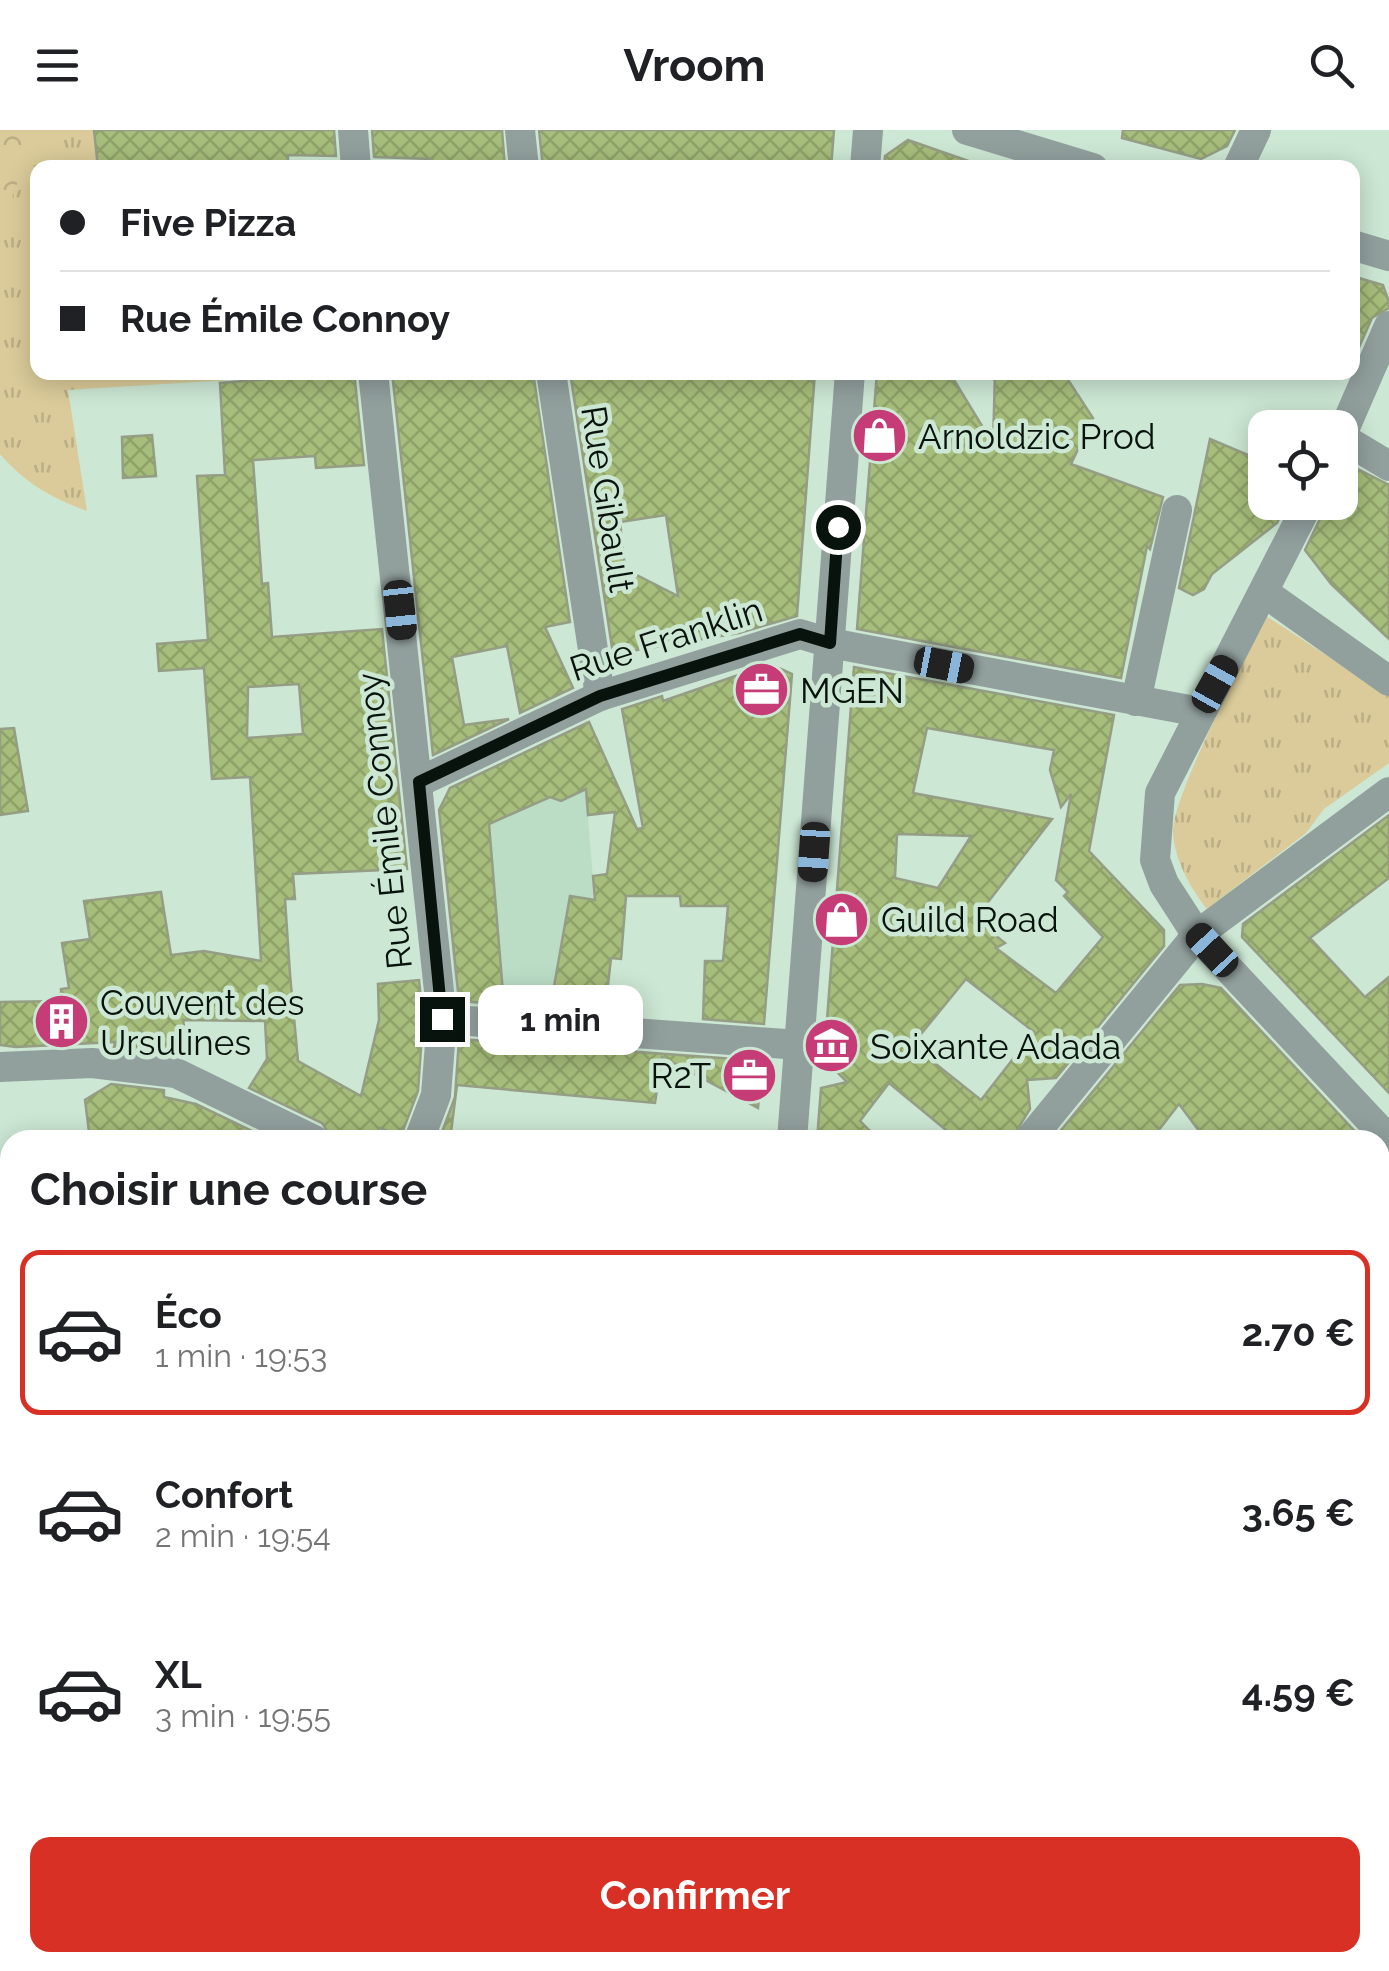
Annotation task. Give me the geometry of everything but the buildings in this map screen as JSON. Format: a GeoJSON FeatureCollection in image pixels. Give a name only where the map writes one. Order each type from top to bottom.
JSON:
{"type":"FeatureCollection","features":[{"type":"Feature","properties":{"kind":"street"},"geometry":{"type":"LineString","coordinates":[[353,130],[355,160]]}},
{"type":"Feature","properties":{"kind":"street"},"geometry":{"type":"LineString","coordinates":[[520,130],[523,160]]}},
{"type":"Feature","properties":{"kind":"street"},"geometry":{"type":"LineString","coordinates":[[866,160],[868,130]]}},
{"type":"Feature","properties":{"kind":"street"},"geometry":{"type":"LineString","coordinates":[[967,130],[1067,160]]}},
{"type":"Feature","properties":{"kind":"street"},"geometry":{"type":"LineString","coordinates":[[1242,160],[1256,130]]}},
{"type":"Feature","properties":{"kind":"street"},"geometry":{"type":"LineString","coordinates":[[1360,247],[1389,256]]}},
{"type":"Feature","properties":{"kind":"street"},"geometry":{"type":"LineString","coordinates":[[1352,410],[1389,326]]}},
{"type":"Feature","properties":{"kind":"street","name":"Rue Émile Connoy"},"geometry":{"type":"LineString","coordinates":[[375,380],[442,1019],[436,1095],[423,1130]]}},
{"type":"Feature","properties":{"kind":"street","name":"Rue Gibault"},"geometry":{"type":"LineString","coordinates":[[552,380],[600,696]]}},
{"type":"Feature","properties":{"kind":"street"},"geometry":{"type":"LineString","coordinates":[[793,1130],[849,380]]}},
{"type":"Feature","properties":{"kind":"street"},"geometry":{"type":"LineString","coordinates":[[1358,448],[1389,466]]}},
{"type":"Feature","properties":{"kind":"street"},"geometry":{"type":"LineString","coordinates":[[1136,701],[1177,510]]}},
{"type":"Feature","properties":{"kind":"street"},"geometry":{"type":"LineString","coordinates":[[1300,520],[1160,793],[1155,860],[1164,884],[1197,935],[1380,1130]]}},
{"type":"Feature","properties":{"kind":"street"},"geometry":{"type":"LineString","coordinates":[[1265,592],[1389,682]]}},
{"type":"Feature","properties":{"kind":"street","name":"Rue Franklin"},"geometry":{"type":"LineString","coordinates":[[419,782],[600,696],[800,634],[830,643],[1200,712]]}},
{"type":"Feature","properties":{"kind":"street"},"geometry":{"type":"LineString","coordinates":[[1037,1130],[1197,935],[1389,792]]}},
{"type":"Feature","properties":{"kind":"street"},"geometry":{"type":"LineString","coordinates":[[442,1019],[799,1044]]}},
{"type":"Feature","properties":{"kind":"street"},"geometry":{"type":"LineString","coordinates":[[0,1067],[92,1062],[176,1073],[293,1130]]}},
{"type":"Feature","properties":{"kind":"shaded area"},"geometry":{"type":"Polygon","coordinates":[[[585,780],[594,892],[600,892],[584,1012],[456,1004],[440,807],[447,794],[585,780]]]}},
{"type":"Feature","properties":{"kind":"green space"},"geometry":{"type":"Polygon","coordinates":[[[0,130],[197,130],[200,160],[30,160],[30,380],[228,380],[68,390],[87,511],[50,495],[0,454],[0,130]]]}},
{"type":"Feature","properties":{"kind":"green space"},"geometry":{"type":"Polygon","coordinates":[[[0,130],[36,130],[0,232],[0,130]]]}},
{"type":"Feature","properties":{"kind":"green space"},"geometry":{"type":"Polygon","coordinates":[[[1266,616],[1389,696],[1389,763],[1324,809],[1306,833],[1207,909],[1189,883],[1176,853],[1176,813],[1197,758],[1266,616]]]}},
{"type":"Feature","properties":{"kind":"place","name":"Arnoldzic Prod"},"geometry":{"type":"Point","coordinates":[879,436]}},
{"type":"Feature","properties":{"kind":"place","name":"MGEN"},"geometry":{"type":"Point","coordinates":[761,690]}},
{"type":"Feature","properties":{"kind":"place","name":"Guild Road"},"geometry":{"type":"Point","coordinates":[842,919]}},
{"type":"Feature","properties":{"kind":"place","name":"Couvent des Ursulines"},"geometry":{"type":"Point","coordinates":[61,1022]}},
{"type":"Feature","properties":{"kind":"place","name":"Soixante Adada"},"geometry":{"type":"Point","coordinates":[831,1046]}},
{"type":"Feature","properties":{"kind":"place","name":"R2T"},"geometry":{"type":"Point","coordinates":[750,1075]}},
{"type":"Feature","properties":{"kind":"route"},"geometry":{"type":"LineString","coordinates":[[442,1019],[419,782],[600,696],[800,634],[830,643],[838,527]]}}]}
